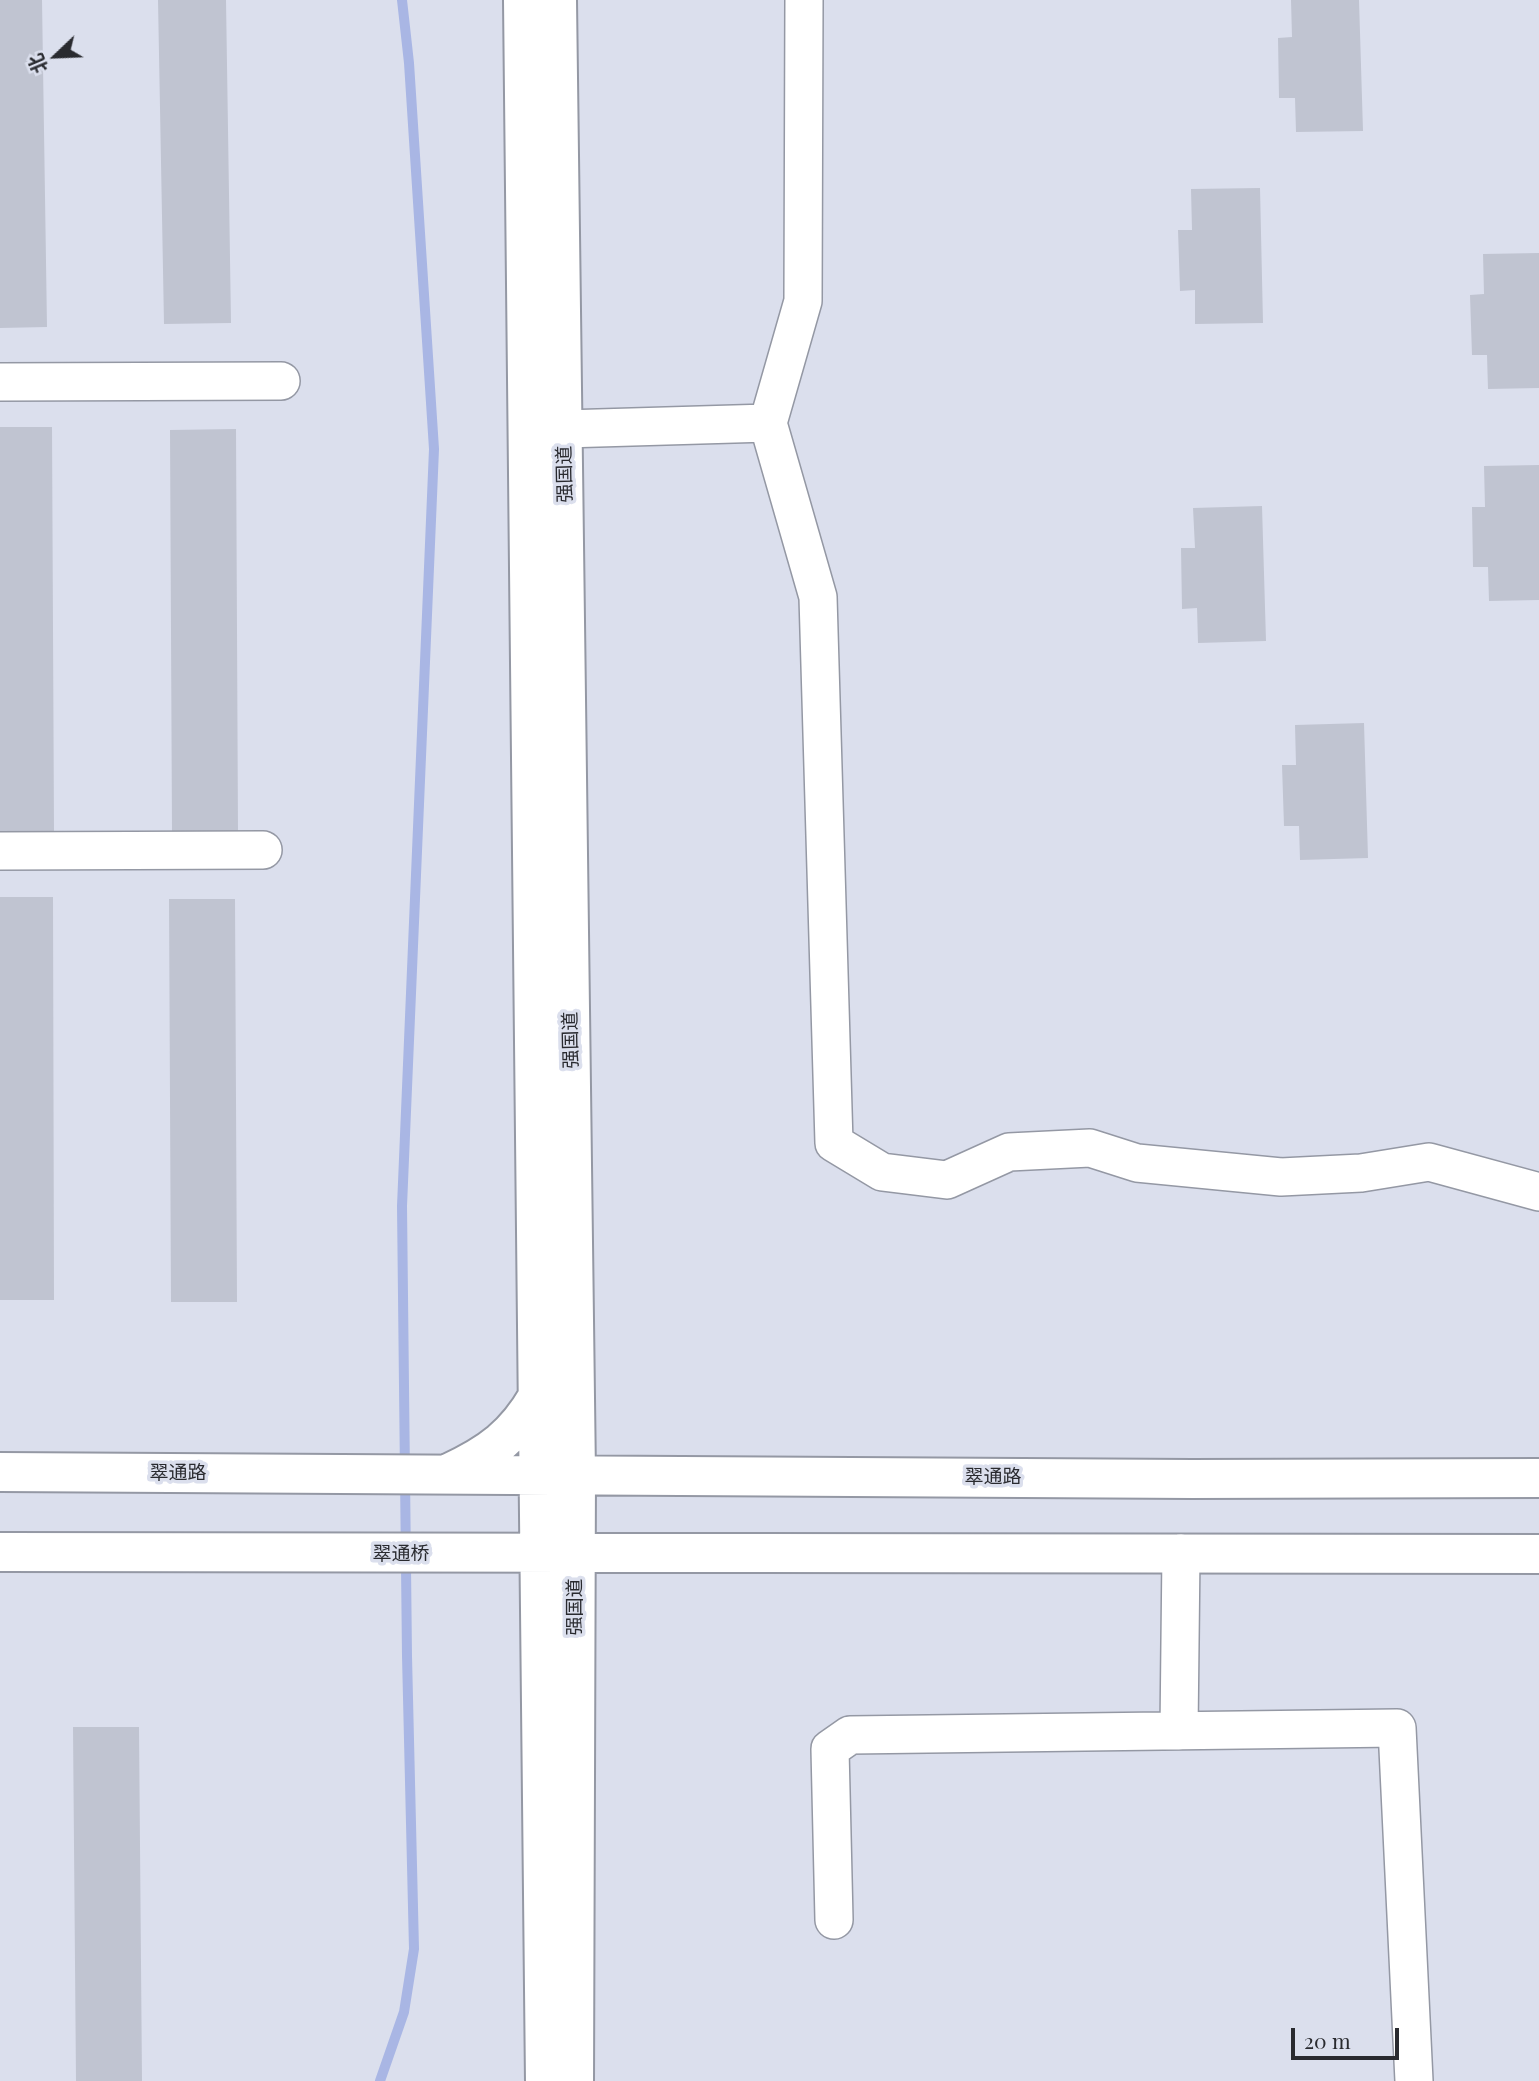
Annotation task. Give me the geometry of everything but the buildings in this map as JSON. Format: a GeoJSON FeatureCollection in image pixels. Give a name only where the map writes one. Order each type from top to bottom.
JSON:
{"type":"FeatureCollection","features":[{"type":"Feature","properties":{"kind":"main road","name":"强国道"},"geometry":{"type":"LineString","coordinates":[[523,0],[537,1396],[553,1482],[557,1554],[574,2081]]}},
{"type":"Feature","properties":{"kind":"main road","name":"强国道"},"geometry":{"type":"LineString","coordinates":[[553,1482],[564,1460],[575,1395],[557,0]]}},
{"type":"Feature","properties":{"kind":"main road"},"geometry":{"type":"LineString","coordinates":[[447,1474],[484,1455],[512,1433],[527,1415],[537,1396]]}},
{"type":"Feature","properties":{"kind":"main road","name":"翠通路"},"geometry":{"type":"LineString","coordinates":[[0,1472],[447,1474],[553,1482],[1539,1478]]}},
{"type":"Feature","properties":{"kind":"main road"},"geometry":{"type":"LineString","coordinates":[[448,1554],[482,1544],[512,1526],[553,1482]]}},
{"type":"Feature","properties":{"kind":"main road","name":"翠通桥"},"geometry":{"type":"LineString","coordinates":[[0,1552],[448,1554]]}},
{"type":"Feature","properties":{"kind":"main road"},"geometry":{"type":"LineString","coordinates":[[448,1554],[1539,1554]]}},
{"type":"Feature","properties":{"kind":"main road","name":"强国道"},"geometry":{"type":"LineString","coordinates":[[545,2081],[557,1554]]}},
{"type":"Feature","properties":{"kind":"street"},"geometry":{"type":"LineString","coordinates":[[804,0],[803,301],[768,423],[818,597],[834,1143],[882,1172],[947,1180],[1009,1152],[1090,1148],[1137,1163],[1281,1177],[1361,1173],[1429,1162],[1539,1192]]}},
{"type":"Feature","properties":{"kind":"street"},"geometry":{"type":"LineString","coordinates":[[0,382],[281,382]]}},
{"type":"Feature","properties":{"kind":"street"},"geometry":{"type":"LineString","coordinates":[[564,429],[768,423]]}},
{"type":"Feature","properties":{"kind":"street"},"geometry":{"type":"LineString","coordinates":[[0,851],[263,850]]}},
{"type":"Feature","properties":{"kind":"street"},"geometry":{"type":"LineString","coordinates":[[1179,1731],[1181,1553]]}},
{"type":"Feature","properties":{"kind":"street"},"geometry":{"type":"LineString","coordinates":[[834,1920],[830,1749],[850,1735],[1397,1728],[1414,2081]]}},
{"type":"Feature","properties":{"kind":"waterway"},"geometry":{"type":"LineString","coordinates":[[380,2081],[404,2012],[414,1949],[407,1656],[402,1206],[434,449],[409,63],[402,0]]}}]}
